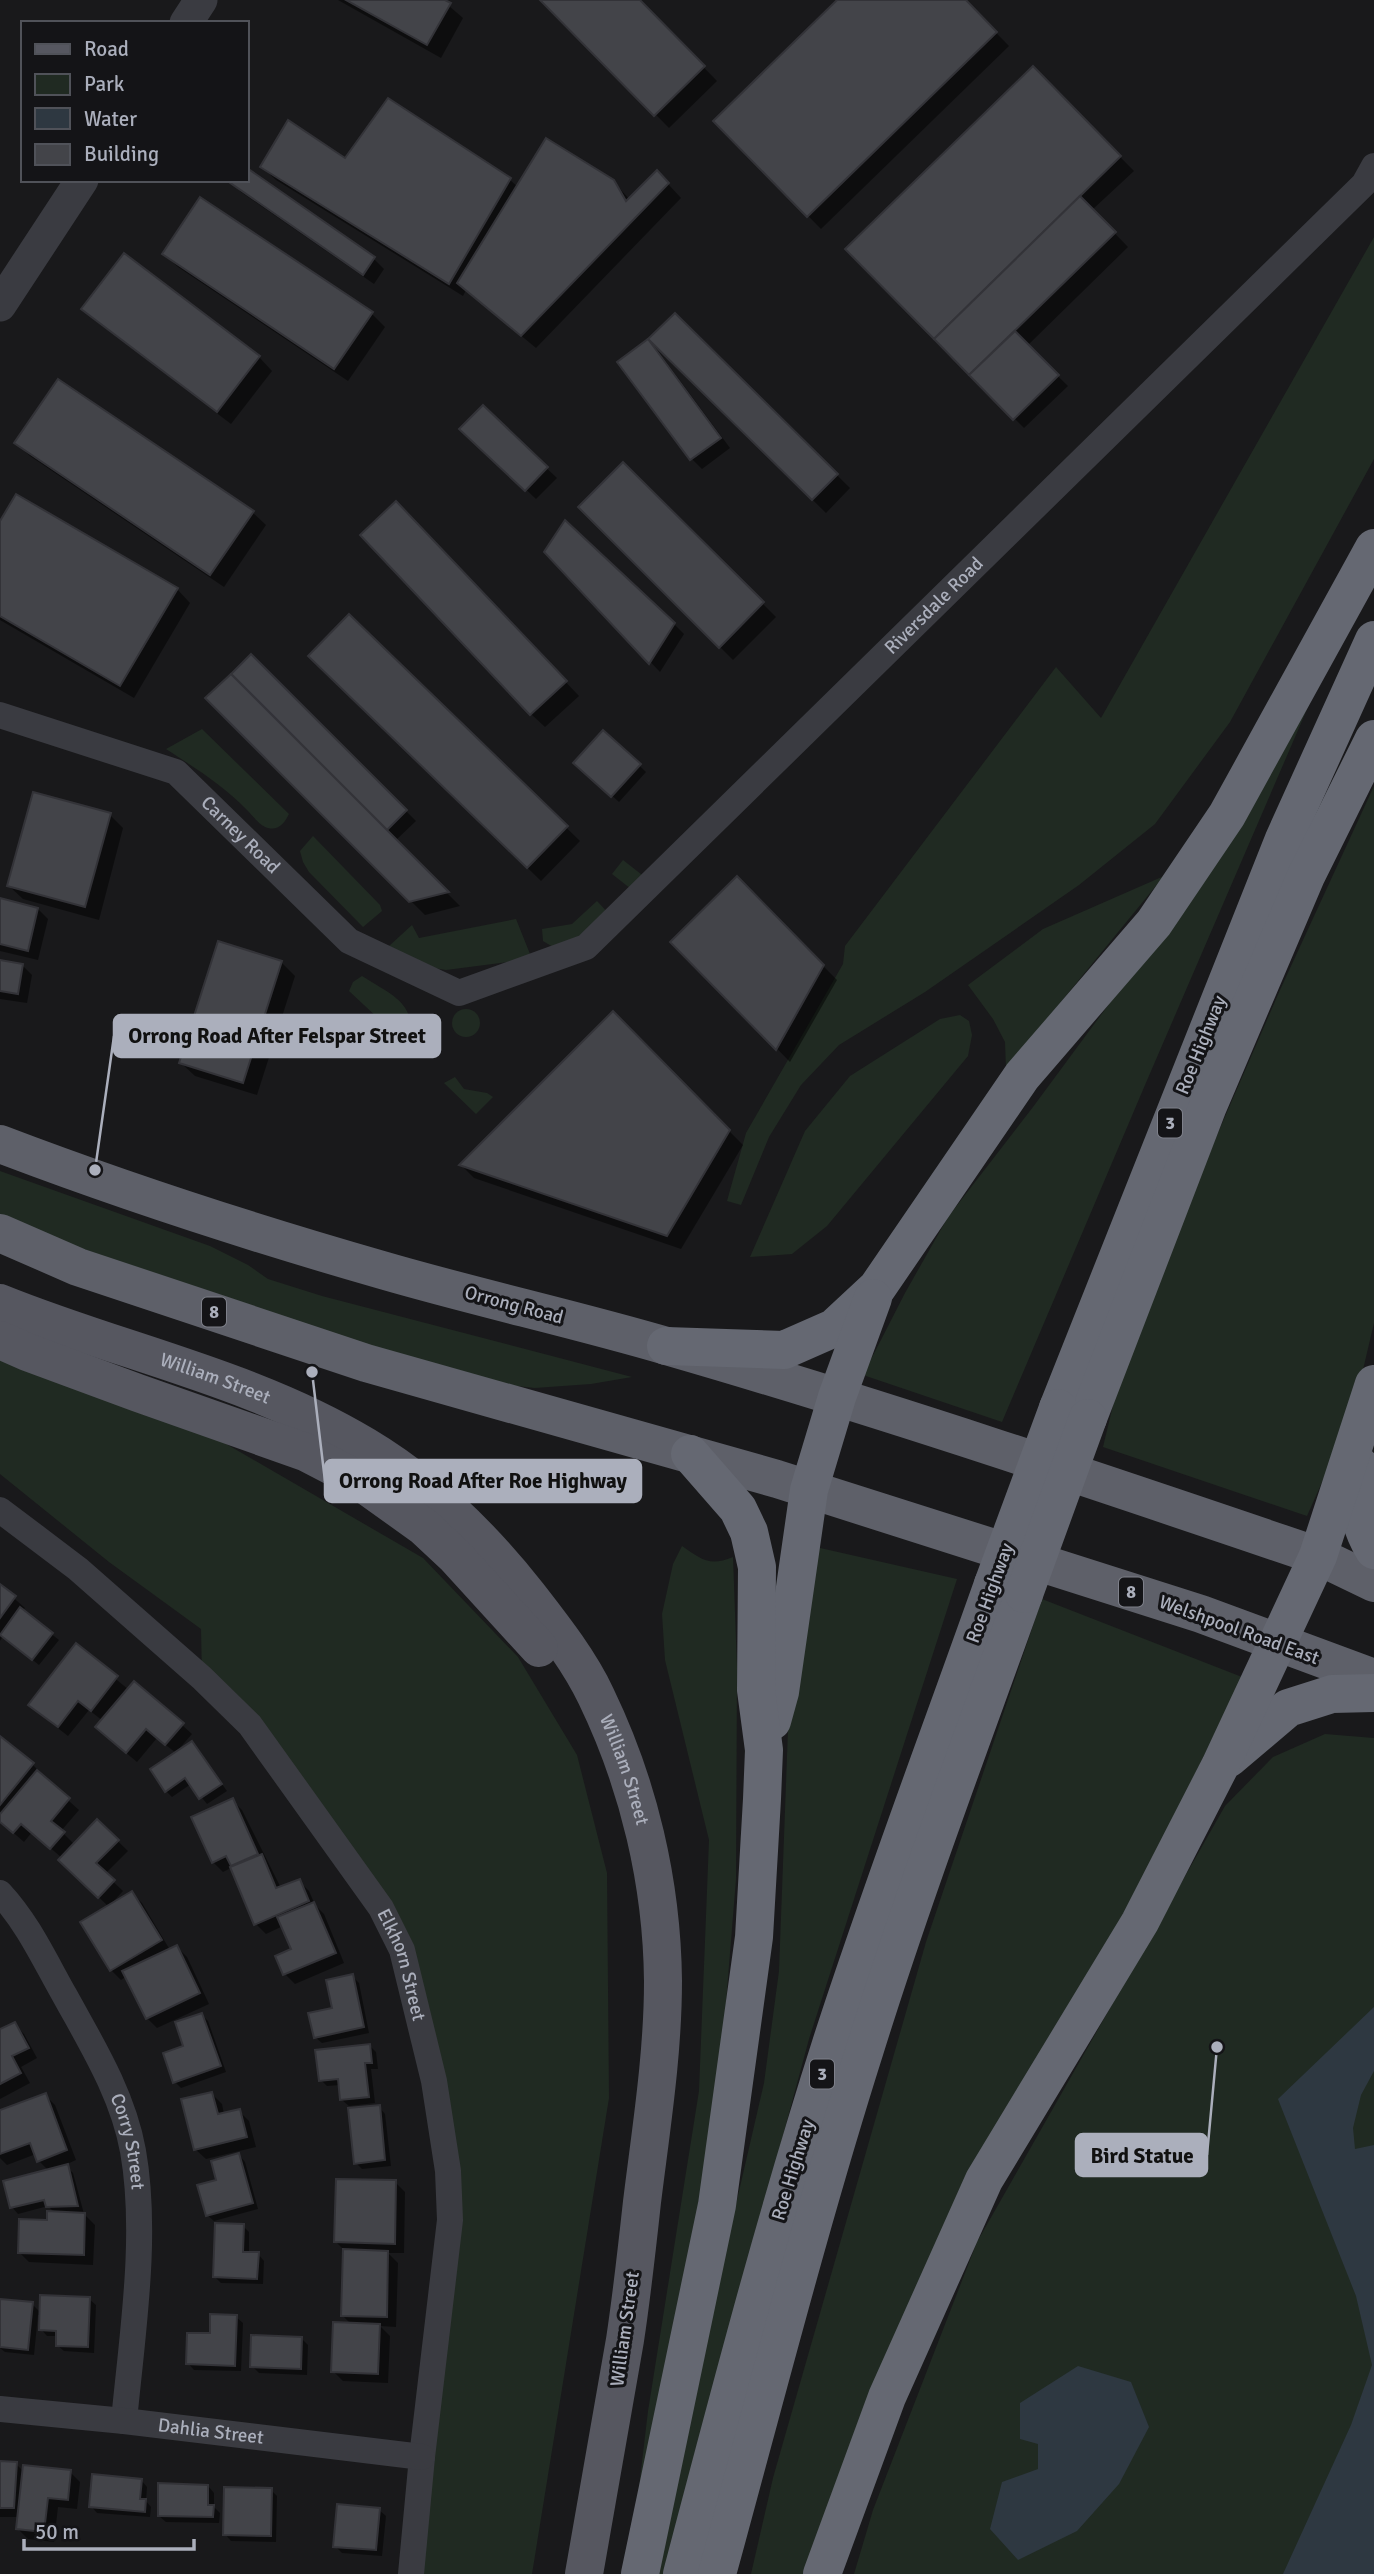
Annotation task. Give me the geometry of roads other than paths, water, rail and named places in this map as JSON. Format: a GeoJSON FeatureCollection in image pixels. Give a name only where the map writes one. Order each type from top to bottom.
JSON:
{"type":"FeatureCollection","features":[{"type":"Feature","properties":{"kind":"highway"},"geometry":{"type":"LineString","coordinates":[[666,1346],[784,1350],[834,1328],[877,1288],[1022,1076],[1154,923],[1227,815],[1374,548]]}},
{"type":"Feature","properties":{"kind":"highway","name":"Roe Highway"},"geometry":{"type":"LineString","coordinates":[[682,2574],[764,2264],[827,2057],[881,1893],[1009,1589],[1284,839],[1374,640]]}},
{"type":"Feature","properties":{"kind":"highway","name":"Roe Highway"},"geometry":{"type":"LineString","coordinates":[[1073,1413],[1306,876],[1374,739]]}},
{"type":"Feature","properties":{"kind":"highway","name":"Orrong Road"},"geometry":{"type":"LineString","coordinates":[[0,1143],[113,1187],[209,1219],[385,1271],[666,1346],[837,1396],[1318,1556]]}},
{"type":"Feature","properties":{"kind":"highway","name":"8"},"geometry":{"type":"LineString","coordinates":[[0,1233],[78,1267],[366,1363],[809,1490]]}},
{"type":"Feature","properties":{"kind":"highway"},"geometry":{"type":"LineString","coordinates":[[764,1749],[780,1692],[809,1490],[837,1396],[877,1288]]}},
{"type":"Feature","properties":{"kind":"highway"},"geometry":{"type":"LineString","coordinates":[[822,2574],[887,2397],[984,2180],[1140,1922],[1220,1766],[1318,1556],[1374,1384]]}},
{"type":"Feature","properties":{"kind":"highway"},"geometry":{"type":"LineString","coordinates":[[1374,1401],[1356,1489],[1358,1518],[1374,1550]]}},
{"type":"Feature","properties":{"kind":"highway"},"geometry":{"type":"LineString","coordinates":[[640,2574],[719,2192],[754,1937],[764,1749],[756,1690],[757,1567],[749,1532],[738,1509],[690,1454]]}},
{"type":"Feature","properties":{"kind":"highway","name":"Welshpool Road East"},"geometry":{"type":"LineString","coordinates":[[809,1490],[1201,1614],[1374,1678]]}},
{"type":"Feature","properties":{"kind":"highway"},"geometry":{"type":"LineString","coordinates":[[1318,1556],[1374,1583]]}},
{"type":"Feature","properties":{"kind":"highway","name":"Roe Highway"},"geometry":{"type":"LineString","coordinates":[[717,2574],[799,2272],[864,2049],[914,1901],[1009,1589]]}},
{"type":"Feature","properties":{"kind":"highway"},"geometry":{"type":"LineString","coordinates":[[1220,1766],[1288,1708],[1332,1694],[1374,1693]]}},
{"type":"Feature","properties":{"kind":"main road","name":"William Street"},"geometry":{"type":"LineString","coordinates":[[0,1303],[260,1393],[316,1418],[368,1447],[438,1500],[504,1564],[554,1629],[596,1694],[627,1771],[647,1838],[660,1916],[663,1983],[657,2078],[626,2336],[584,2574]]}},
{"type":"Feature","properties":{"kind":"main road","name":"William Street"},"geometry":{"type":"LineString","coordinates":[[0,1340],[138,1393],[305,1452],[358,1479],[424,1528],[463,1565],[536,1643],[572,1705],[606,1780],[622,1845],[634,1916],[638,1983],[635,2074],[601,2336],[559,2574]]}},
{"type":"Feature","properties":{"kind":"street"},"geometry":{"type":"LineString","coordinates":[[187,21],[201,0]]}},
{"type":"Feature","properties":{"kind":"street","name":"Riversdale Road"},"geometry":{"type":"LineString","coordinates":[[460,993],[586,947],[1364,184],[1374,166]]}},
{"type":"Feature","properties":{"kind":"street"},"geometry":{"type":"LineString","coordinates":[[0,305],[81,182]]}},
{"type":"Feature","properties":{"kind":"street","name":"Carney Road"},"geometry":{"type":"LineString","coordinates":[[0,715],[176,772],[349,942],[460,993]]}},
{"type":"Feature","properties":{"kind":"street","name":"Elkhorn Street"},"geometry":{"type":"LineString","coordinates":[[0,1510],[78,1569],[202,1678],[250,1725],[381,1908],[402,1950],[434,2081],[448,2171],[450,2207],[411,2574]]}},
{"type":"Feature","properties":{"kind":"street","name":"Corry Street"},"geometry":{"type":"LineString","coordinates":[[0,1893],[27,1928],[99,2056],[120,2104],[133,2150],[138,2198],[138,2258],[124,2421]]}},
{"type":"Feature","properties":{"kind":"street","name":"Dahlia Street"},"geometry":{"type":"LineString","coordinates":[[0,2409],[422,2457]]}},
{"type":"Feature","properties":{"kind":"water"},"geometry":{"type":"Polygon","coordinates":[[[1374,2007],[1374,2071],[1361,2095],[1353,2128],[1355,2149],[1374,2145],[1374,2574],[1283,2574],[1351,2425],[1372,2365],[1356,2296],[1278,2099],[1374,2007]]]}},
{"type":"Feature","properties":{"kind":"water"},"geometry":{"type":"Polygon","coordinates":[[[1078,2366],[1131,2382],[1149,2427],[1119,2484],[1077,2531],[1018,2560],[990,2529],[1002,2482],[1038,2469],[1038,2444],[1020,2439],[1020,2403],[1078,2366]]]}},
{"type":"Feature","properties":{"kind":"place","name":"Orrong Road After Felspar Street"},"geometry":{"type":"Point","coordinates":[95,1170]}},
{"type":"Feature","properties":{"kind":"place","name":"Orrong Road After Roe Highway"},"geometry":{"type":"Point","coordinates":[312,1372]}},
{"type":"Feature","properties":{"kind":"place","name":"Bird Statue"},"geometry":{"type":"Point","coordinates":[1217,2047]}}]}
